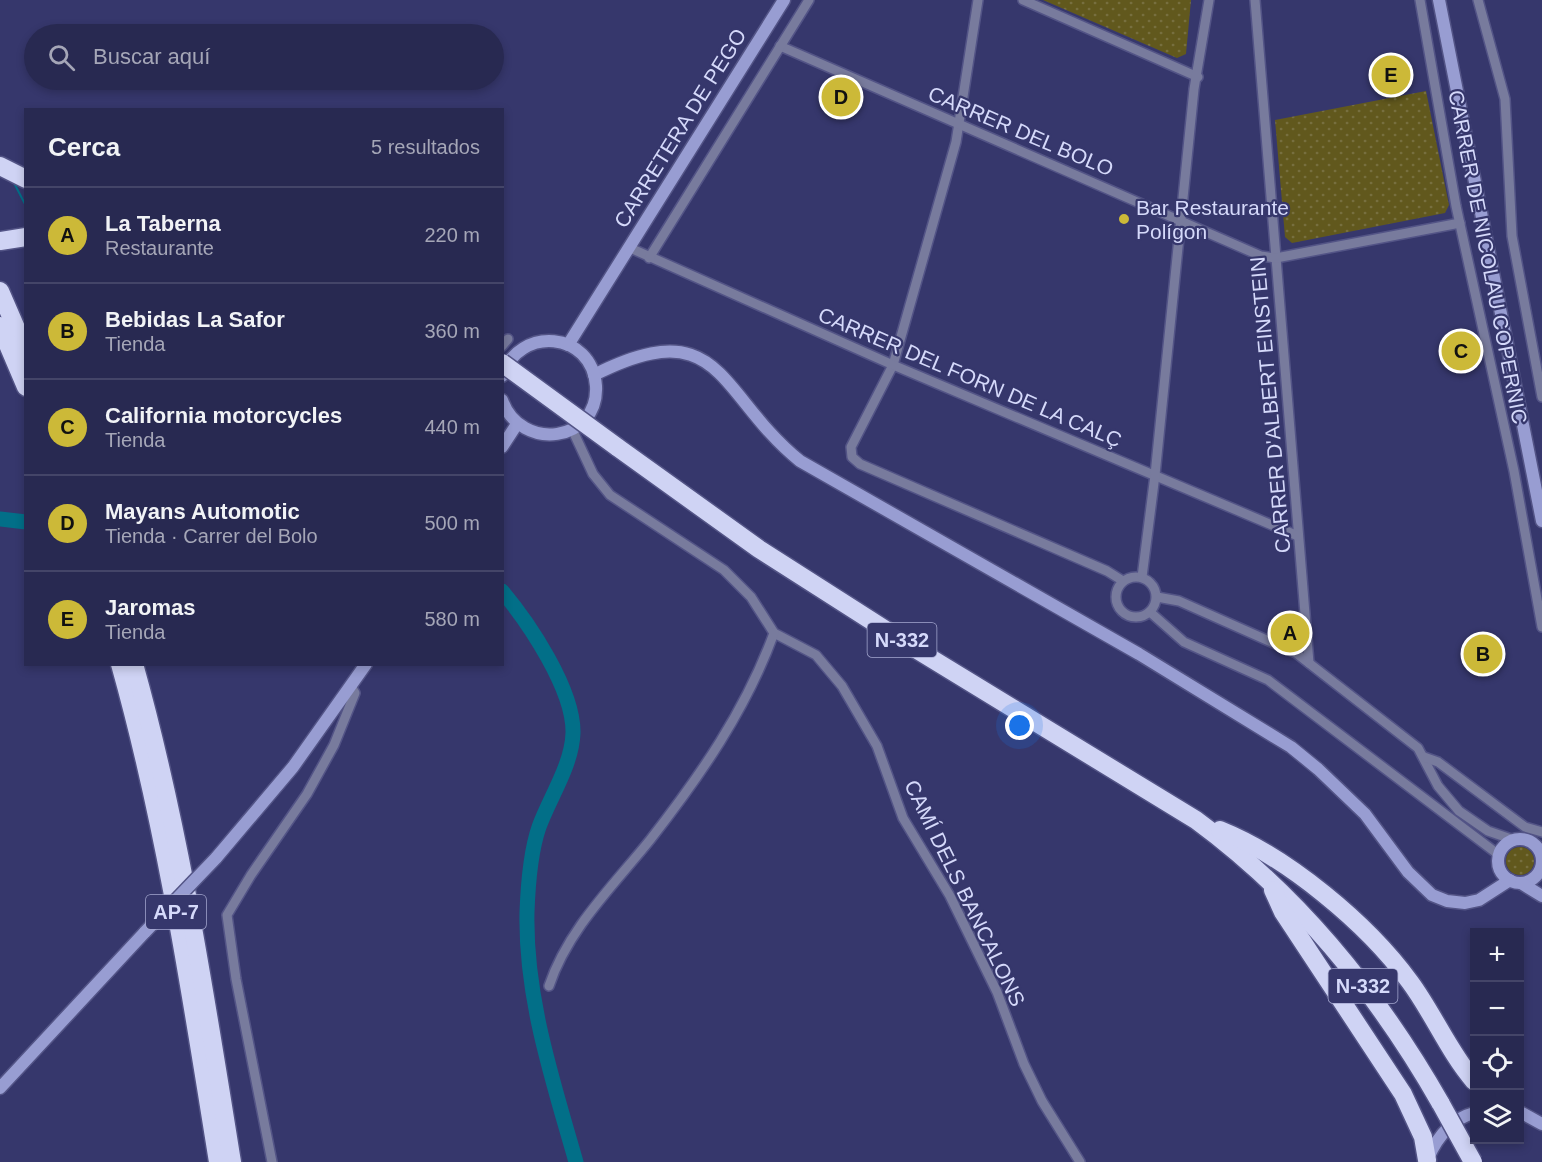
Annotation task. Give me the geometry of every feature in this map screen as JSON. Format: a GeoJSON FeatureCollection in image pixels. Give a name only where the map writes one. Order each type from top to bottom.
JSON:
{"type":"FeatureCollection","features":[{"type":"Feature","properties":{"kind":"highway"},"geometry":{"type":"LineString","coordinates":[[0,166],[24,178]]}},
{"type":"Feature","properties":{"kind":"highway"},"geometry":{"type":"LineString","coordinates":[[0,241],[24,237]]}},
{"type":"Feature","properties":{"kind":"highway"},"geometry":{"type":"LineString","coordinates":[[0,291],[24,346]]}},
{"type":"Feature","properties":{"kind":"highway"},"geometry":{"type":"LineString","coordinates":[[0,326],[24,382]]}},
{"type":"Feature","properties":{"kind":"highway","name":"N-332"},"geometry":{"type":"LineString","coordinates":[[504,364],[759,549],[914,648],[1196,820],[1226,842],[1269,880],[1306,919],[1377,1003],[1418,1063],[1473,1162]]}},
{"type":"Feature","properties":{"kind":"highway","name":"AP-7"},"geometry":{"type":"LineString","coordinates":[[120,666],[153,796],[176,912],[218,1162]]}},
{"type":"Feature","properties":{"kind":"highway","name":"AP-7"},"geometry":{"type":"LineString","coordinates":[[135,666],[166,788],[184,876],[232,1162]]}},
{"type":"Feature","properties":{"kind":"highway"},"geometry":{"type":"LineString","coordinates":[[1196,820],[1240,838],[1315,888],[1357,921],[1410,983],[1470,1075]]}},
{"type":"Feature","properties":{"kind":"highway"},"geometry":{"type":"LineString","coordinates":[[1269,880],[1283,912],[1403,1094],[1424,1137],[1427,1161]]}},
{"type":"Feature","properties":{"kind":"main road","name":"CARRETERA DE PEGO"},"geometry":{"type":"LineString","coordinates":[[568,345],[784,0]]}},
{"type":"Feature","properties":{"kind":"main road"},"geometry":{"type":"LineString","coordinates":[[1439,0],[1542,521]]}},
{"type":"Feature","properties":{"kind":"main road"},"geometry":{"type":"LineString","coordinates":[[504,372],[508,363],[528,345],[541,341],[568,345],[579,352],[594,375],[594,400],[582,422],[572,429],[545,436],[530,432],[517,424],[508,414],[504,405]]}},
{"type":"Feature","properties":{"kind":"main road"},"geometry":{"type":"LineString","coordinates":[[594,375],[624,360],[651,352],[677,352],[701,358],[722,375],[781,446],[800,461],[1120,643],[1291,747],[1318,769],[1365,814],[1424,890],[1440,899],[1456,903],[1474,901],[1492,891],[1526,881],[1541,869],[1538,845],[1525,840],[1514,840],[1504,845],[1499,855],[1499,877],[1492,891]]}},
{"type":"Feature","properties":{"kind":"main road"},"geometry":{"type":"LineString","coordinates":[[504,444],[517,424]]}},
{"type":"Feature","properties":{"kind":"main road"},"geometry":{"type":"LineString","coordinates":[[0,1088],[216,858],[293,767],[365,666]]}},
{"type":"Feature","properties":{"kind":"main road"},"geometry":{"type":"LineString","coordinates":[[1499,869],[1526,881],[1542,896]]}},
{"type":"Feature","properties":{"kind":"main road"},"geometry":{"type":"LineString","coordinates":[[1524,1114],[1541,1123]]}},
{"type":"Feature","properties":{"kind":"main road"},"geometry":{"type":"LineString","coordinates":[[1427,1161],[1436,1142],[1450,1126],[1470,1115]]}},
{"type":"Feature","properties":{"kind":"street"},"geometry":{"type":"LineString","coordinates":[[649,258],[809,0]]}},
{"type":"Feature","properties":{"kind":"street"},"geometry":{"type":"LineString","coordinates":[[978,0],[956,142],[893,364],[851,447],[852,457],[860,464],[1107,571],[1123,581]]}},
{"type":"Feature","properties":{"kind":"street"},"geometry":{"type":"LineString","coordinates":[[1023,0],[1198,77]]}},
{"type":"Feature","properties":{"kind":"street"},"geometry":{"type":"LineString","coordinates":[[1142,577],[1155,475],[1194,89],[1198,77],[1209,0]]}},
{"type":"Feature","properties":{"kind":"street","name":"CARRER D'ALBERT EINSTEIN"},"geometry":{"type":"LineString","coordinates":[[1255,0],[1310,663]]}},
{"type":"Feature","properties":{"kind":"street","name":"CARRER DE NICOLAU COPERNIC"},"geometry":{"type":"LineString","coordinates":[[1420,0],[1460,223],[1514,471],[1542,627]]}},
{"type":"Feature","properties":{"kind":"street"},"geometry":{"type":"LineString","coordinates":[[1478,0],[1505,99],[1512,236],[1542,397]]}},
{"type":"Feature","properties":{"kind":"street","name":"CARRER DEL BOLO"},"geometry":{"type":"LineString","coordinates":[[780,46],[1261,256],[1276,258],[1460,223]]}},
{"type":"Feature","properties":{"kind":"street","name":"CARRER DEL FORN DE LA CALÇ"},"geometry":{"type":"LineString","coordinates":[[628,247],[893,364],[1298,536]]}},
{"type":"Feature","properties":{"kind":"street"},"geometry":{"type":"LineString","coordinates":[[549,986],[558,959],[581,923],[696,780],[747,699],[774,633],[751,597],[724,570],[610,495],[593,474],[572,429]]}},
{"type":"Feature","properties":{"kind":"street"},"geometry":{"type":"LineString","coordinates":[[1132,577],[1142,577],[1153,585],[1156,597],[1149,612],[1136,617],[1123,611],[1117,603],[1116,594],[1123,581],[1132,577]]}},
{"type":"Feature","properties":{"kind":"street"},"geometry":{"type":"LineString","coordinates":[[1156,597],[1179,601],[1285,646],[1413,744],[1424,757],[1432,777],[1453,806],[1488,831],[1514,840]]}},
{"type":"Feature","properties":{"kind":"street"},"geometry":{"type":"LineString","coordinates":[[1149,612],[1184,642],[1268,680],[1499,855]]}},
{"type":"Feature","properties":{"kind":"street","name":"CAMÍ DELS BANCALONS"},"geometry":{"type":"LineString","coordinates":[[774,633],[816,656],[842,686],[856,709],[877,746],[898,808],[950,896],[997,992],[1024,1064],[1042,1101],[1080,1162]]}},
{"type":"Feature","properties":{"kind":"street"},"geometry":{"type":"LineString","coordinates":[[272,1162],[236,979],[227,915],[246,882],[307,794],[334,745],[355,693],[351,686]]}},
{"type":"Feature","properties":{"kind":"street"},"geometry":{"type":"LineString","coordinates":[[1424,757],[1438,762],[1525,827],[1542,832]]}},
{"type":"Feature","properties":{"kind":"shaded area"},"geometry":{"type":"Polygon","coordinates":[[[1043,0],[1191,0],[1186,54],[1177,58],[1043,0]]]}},
{"type":"Feature","properties":{"kind":"shaded area"},"geometry":{"type":"Polygon","coordinates":[[[1426,91],[1449,205],[1445,213],[1292,243],[1285,237],[1275,120],[1426,91]]]}},
{"type":"Feature","properties":{"kind":"shaded area"},"geometry":{"type":"Polygon","coordinates":[[[1520,847],[1530,851],[1534,861],[1530,871],[1520,875],[1510,871],[1506,861],[1510,851],[1520,847]]]}},
{"type":"Feature","properties":{"kind":"waterway"},"geometry":{"type":"LineString","coordinates":[[13,181],[24,202]]}},
{"type":"Feature","properties":{"kind":"waterway"},"geometry":{"type":"LineString","coordinates":[[0,519],[24,522]]}},
{"type":"Feature","properties":{"kind":"waterway"},"geometry":{"type":"LineString","coordinates":[[504,594],[525,621],[548,658],[566,697],[571,716],[573,733],[569,757],[539,827],[533,847],[527,912],[531,976],[542,1039],[576,1162]]}},
{"type":"Feature","properties":{"kind":"place","name":"Jaromas"},"geometry":{"type":"Point","coordinates":[1391,75]}},
{"type":"Feature","properties":{"kind":"place","name":"Mayans Automotic"},"geometry":{"type":"Point","coordinates":[841,97]}},
{"type":"Feature","properties":{"kind":"place","name":"Bar Restaurante Polígon"},"geometry":{"type":"Point","coordinates":[1124,219]}},
{"type":"Feature","properties":{"kind":"place","name":"California motorcycles"},"geometry":{"type":"Point","coordinates":[1461,351]}},
{"type":"Feature","properties":{"kind":"place","name":"La Taberna"},"geometry":{"type":"Point","coordinates":[1290,633]}},
{"type":"Feature","properties":{"kind":"place","name":"Bebidas La Safor"},"geometry":{"type":"Point","coordinates":[1483,654]}}]}
